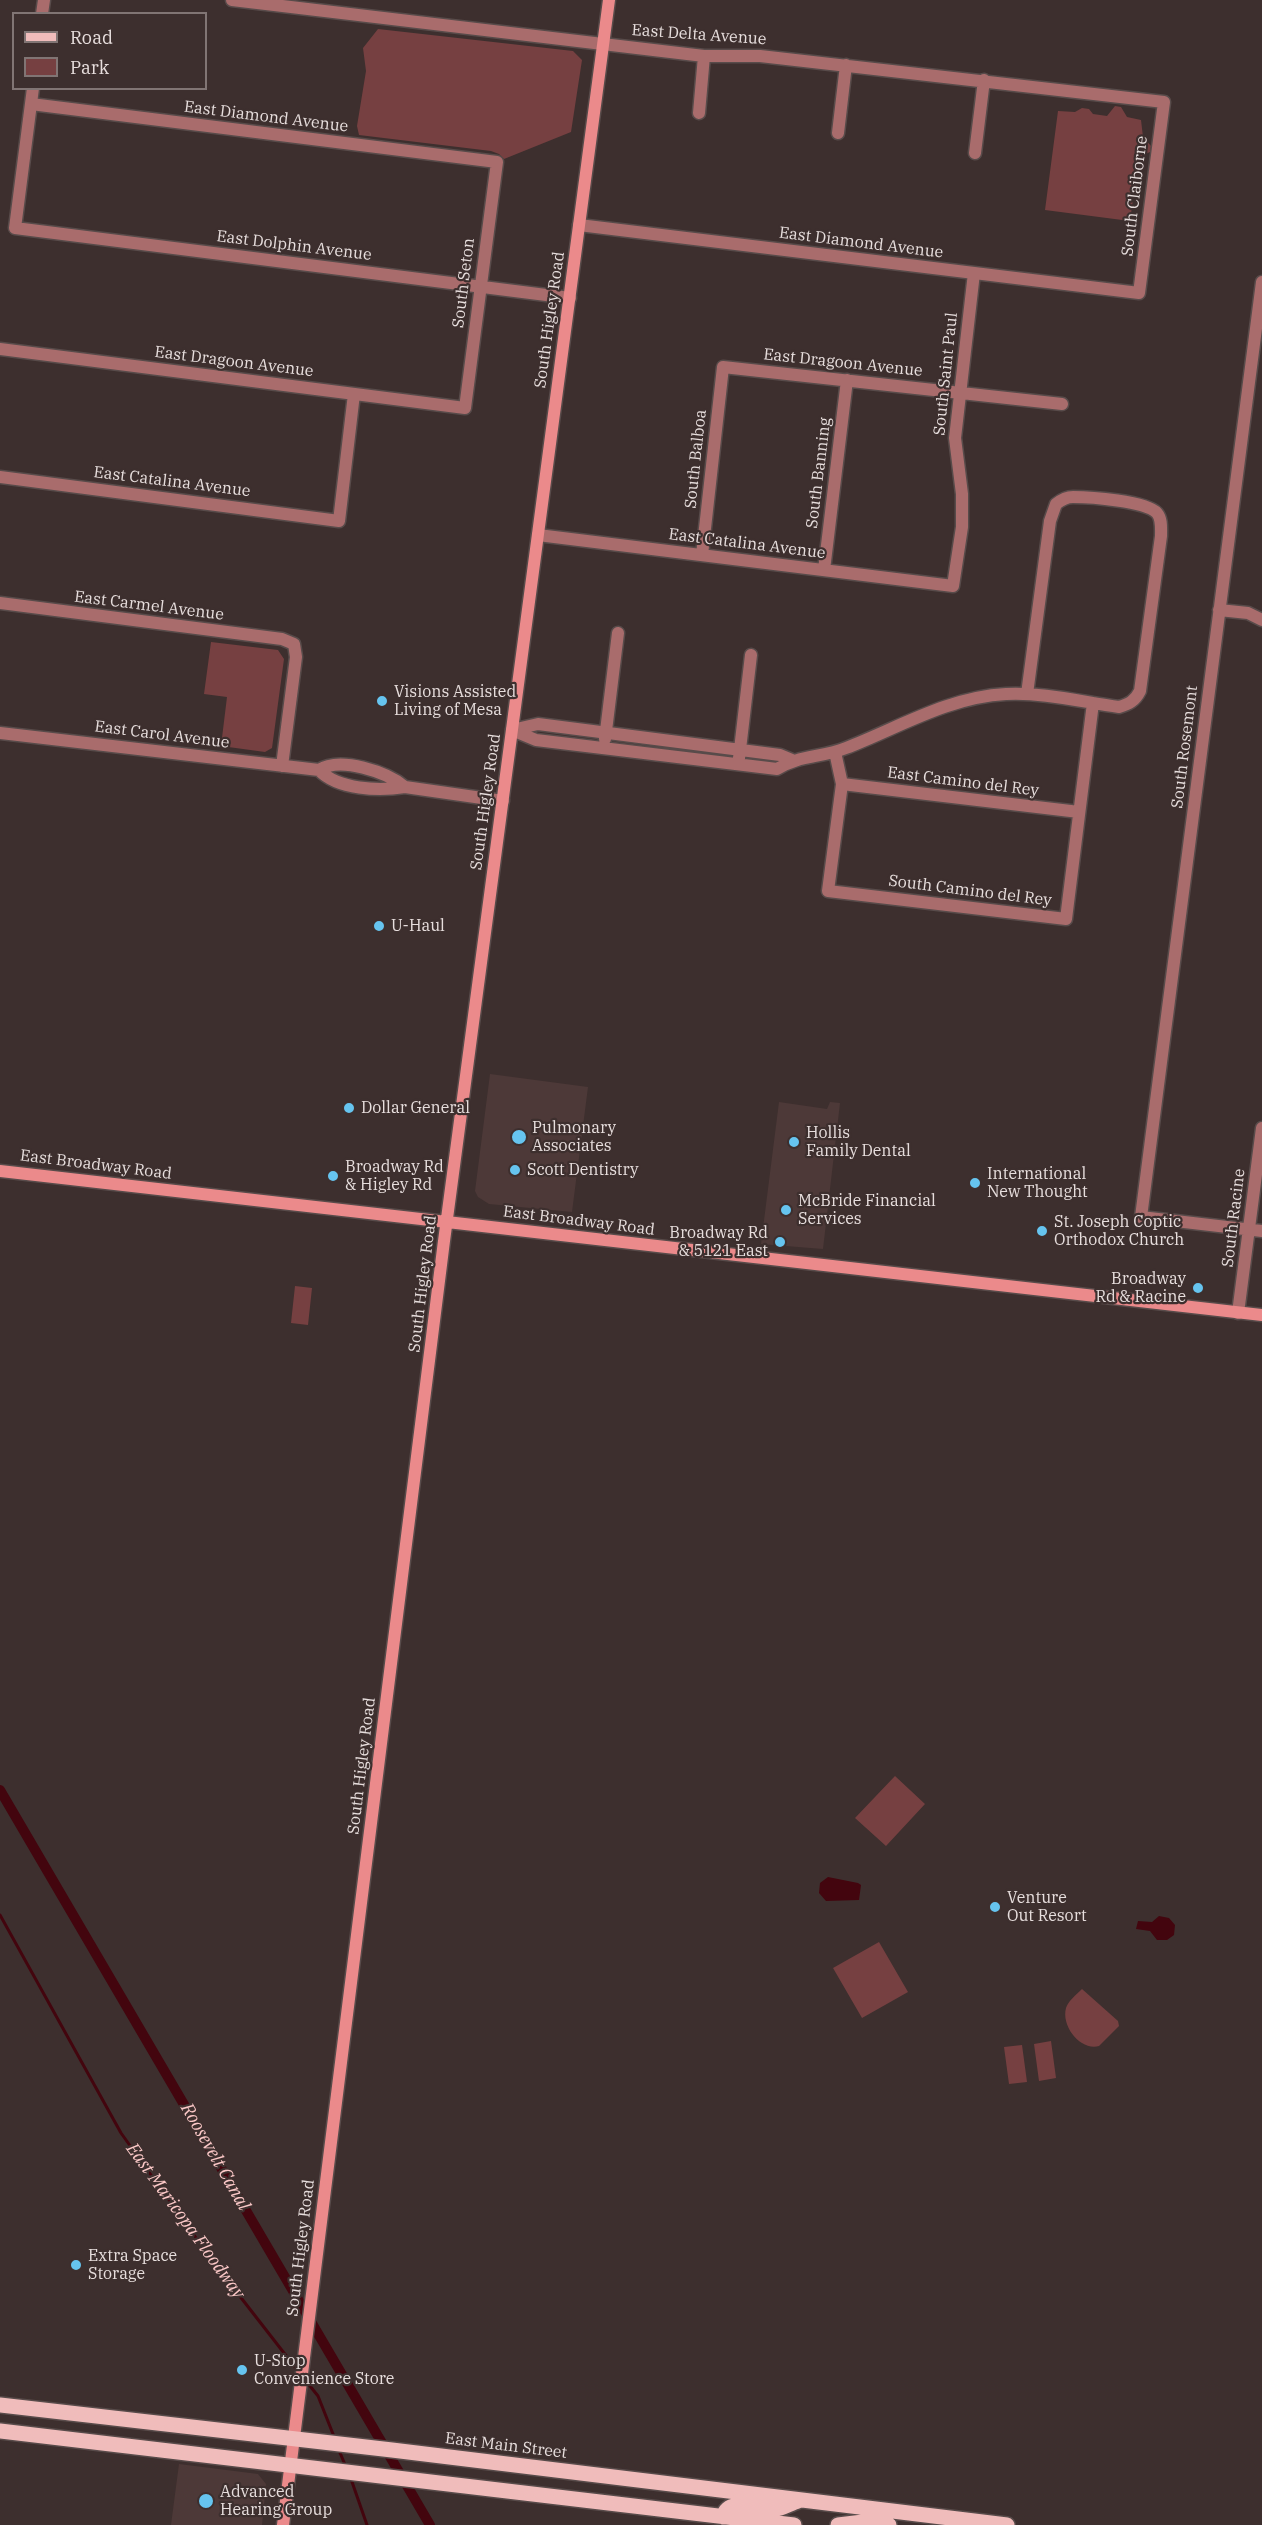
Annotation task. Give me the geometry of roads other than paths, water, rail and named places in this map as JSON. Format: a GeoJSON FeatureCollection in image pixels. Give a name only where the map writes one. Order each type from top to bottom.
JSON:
{"type":"FeatureCollection","features":[{"type":"Feature","properties":{"kind":"main road","name":"South Higley Road"},"geometry":{"type":"LineString","coordinates":[[283,2525],[447,1222],[609,0]]}},
{"type":"Feature","properties":{"kind":"main road","name":"East Broadway Road"},"geometry":{"type":"LineString","coordinates":[[0,1171],[1262,1316]]}},
{"type":"Feature","properties":{"kind":"main road","name":"East Main Street"},"geometry":{"type":"LineString","coordinates":[[0,2405],[1007,2525]]}},
{"type":"Feature","properties":{"kind":"main road"},"geometry":{"type":"LineString","coordinates":[[0,2431],[794,2525]]}},
{"type":"Feature","properties":{"kind":"main road"},"geometry":{"type":"LineString","coordinates":[[723,2517],[725,2511],[732,2506],[775,2510],[801,2500]]}},
{"type":"Feature","properties":{"kind":"main road"},"geometry":{"type":"LineString","coordinates":[[921,2525],[934,2516]]}},
{"type":"Feature","properties":{"kind":"main road"},"geometry":{"type":"LineString","coordinates":[[838,2525],[863,2522],[889,2525]]}},
{"type":"Feature","properties":{"kind":"street","name":"East Delta Avenue"},"geometry":{"type":"LineString","coordinates":[[232,0],[704,56],[760,56],[1164,102]]}},
{"type":"Feature","properties":{"kind":"street"},"geometry":{"type":"LineString","coordinates":[[699,113],[704,56]]}},
{"type":"Feature","properties":{"kind":"street"},"geometry":{"type":"LineString","coordinates":[[838,133],[846,65]]}},
{"type":"Feature","properties":{"kind":"street"},"geometry":{"type":"LineString","coordinates":[[975,153],[984,80]]}},
{"type":"Feature","properties":{"kind":"street"},"geometry":{"type":"LineString","coordinates":[[31,104],[33,90]]}},
{"type":"Feature","properties":{"kind":"street","name":"South Claiborne"},"geometry":{"type":"LineString","coordinates":[[1139,293],[1164,102]]}},
{"type":"Feature","properties":{"kind":"street","name":"East Diamond Avenue"},"geometry":{"type":"LineString","coordinates":[[31,104],[496,162]]}},
{"type":"Feature","properties":{"kind":"street","name":"East Dolphin Avenue"},"geometry":{"type":"LineString","coordinates":[[31,104],[15,228],[570,298]]}},
{"type":"Feature","properties":{"kind":"street","name":"South Seton"},"geometry":{"type":"LineString","coordinates":[[465,408],[496,162]]}},
{"type":"Feature","properties":{"kind":"street","name":"East Diamond Avenue"},"geometry":{"type":"LineString","coordinates":[[579,225],[1139,293]]}},
{"type":"Feature","properties":{"kind":"street","name":"South Saint Paul"},"geometry":{"type":"LineString","coordinates":[[952,586],[962,527],[962,494],[955,438],[974,273]]}},
{"type":"Feature","properties":{"kind":"street","name":"South Rosemont"},"geometry":{"type":"LineString","coordinates":[[1256,1231],[1141,1217],[1262,282]]}},
{"type":"Feature","properties":{"kind":"street","name":"East Dragoon Avenue"},"geometry":{"type":"LineString","coordinates":[[0,349],[465,408]]}},
{"type":"Feature","properties":{"kind":"street","name":"East Dragoon Avenue"},"geometry":{"type":"LineString","coordinates":[[723,367],[1062,404]]}},
{"type":"Feature","properties":{"kind":"street","name":"South Balboa"},"geometry":{"type":"LineString","coordinates":[[702,555],[723,367]]}},
{"type":"Feature","properties":{"kind":"street","name":"South Banning"},"geometry":{"type":"LineString","coordinates":[[824,570],[847,380]]}},
{"type":"Feature","properties":{"kind":"street","name":"East Catalina Avenue"},"geometry":{"type":"LineString","coordinates":[[0,477],[339,520],[354,394]]}},
{"type":"Feature","properties":{"kind":"street"},"geometry":{"type":"LineString","coordinates":[[512,730],[536,740],[777,769],[792,760],[835,752],[928,713],[969,699],[1004,694],[1027,694],[1119,707],[1137,698],[1140,691],[1162,523],[1157,514],[1149,508],[1135,504],[1072,497],[1063,499],[1052,510],[1027,694]]}},
{"type":"Feature","properties":{"kind":"street","name":"East Catalina Avenue"},"geometry":{"type":"LineString","coordinates":[[538,535],[952,586]]}},
{"type":"Feature","properties":{"kind":"street","name":"East Carmel Avenue"},"geometry":{"type":"LineString","coordinates":[[0,603],[282,639],[294,644],[296,657],[282,766]]}},
{"type":"Feature","properties":{"kind":"street"},"geometry":{"type":"LineString","coordinates":[[1219,610],[1248,613],[1262,620]]}},
{"type":"Feature","properties":{"kind":"street"},"geometry":{"type":"LineString","coordinates":[[604,749],[618,633]]}},
{"type":"Feature","properties":{"kind":"street"},"geometry":{"type":"LineString","coordinates":[[738,765],[751,655]]}},
{"type":"Feature","properties":{"kind":"street","name":"South Camino del Rey"},"geometry":{"type":"LineString","coordinates":[[835,752],[842,784],[828,891],[1066,920],[1094,703]]}},
{"type":"Feature","properties":{"kind":"street"},"geometry":{"type":"LineString","coordinates":[[512,730],[538,723],[780,755],[792,760]]}},
{"type":"Feature","properties":{"kind":"street","name":"East Carol Avenue"},"geometry":{"type":"LineString","coordinates":[[0,733],[319,770],[327,777],[350,785],[390,789],[405,788],[503,801]]}},
{"type":"Feature","properties":{"kind":"street","name":"East Carol Avenue"},"geometry":{"type":"LineString","coordinates":[[319,770],[329,763],[352,766],[394,778],[405,788]]}},
{"type":"Feature","properties":{"kind":"street","name":"East Camino del Rey"},"geometry":{"type":"LineString","coordinates":[[842,784],[1079,812]]}},
{"type":"Feature","properties":{"kind":"street","name":"South Racine"},"geometry":{"type":"LineString","coordinates":[[1238,1313],[1256,1231],[1262,1128]]}},
{"type":"Feature","properties":{"kind":"waterway","name":"Roosevelt Canal"},"geometry":{"type":"LineString","coordinates":[[0,1790],[430,2525]]}},
{"type":"Feature","properties":{"kind":"waterway","name":"East Maricopa Floodway"},"geometry":{"type":"LineString","coordinates":[[0,1915],[121,2133],[214,2263],[298,2371]]}},
{"type":"Feature","properties":{"kind":"waterway","name":"East Maricopa Floodway"},"geometry":{"type":"LineString","coordinates":[[306,2381],[318,2396],[335,2439]]}},
{"type":"Feature","properties":{"kind":"waterway","name":"East Maricopa Floodway"},"geometry":{"type":"LineString","coordinates":[[338,2448],[346,2467]]}},
{"type":"Feature","properties":{"kind":"waterway","name":"East Maricopa Floodway"},"geometry":{"type":"LineString","coordinates":[[351,2479],[367,2525]]}},
{"type":"Feature","properties":{"kind":"place","name":"Visions Assisted Living of Mesa"},"geometry":{"type":"Point","coordinates":[382,701]}},
{"type":"Feature","properties":{"kind":"place","name":"U-Haul"},"geometry":{"type":"Point","coordinates":[379,926]}},
{"type":"Feature","properties":{"kind":"place","name":"Dollar General"},"geometry":{"type":"Point","coordinates":[349,1108]}},
{"type":"Feature","properties":{"kind":"place","name":"Pulmonary Associates"},"geometry":{"type":"Point","coordinates":[519,1137]}},
{"type":"Feature","properties":{"kind":"place","name":"Hollis Family Dental"},"geometry":{"type":"Point","coordinates":[794,1142]}},
{"type":"Feature","properties":{"kind":"place","name":"Scott Dentistry"},"geometry":{"type":"Point","coordinates":[515,1170]}},
{"type":"Feature","properties":{"kind":"place","name":"Broadway Rd & Higley Rd"},"geometry":{"type":"Point","coordinates":[333,1176]}},
{"type":"Feature","properties":{"kind":"place","name":"International New Thought"},"geometry":{"type":"Point","coordinates":[975,1183]}},
{"type":"Feature","properties":{"kind":"place","name":"McBride Financial Services"},"geometry":{"type":"Point","coordinates":[786,1210]}},
{"type":"Feature","properties":{"kind":"place","name":"St. Joseph Coptic Orthodox Church"},"geometry":{"type":"Point","coordinates":[1042,1231]}},
{"type":"Feature","properties":{"kind":"place","name":"Broadway Rd & 5121 East"},"geometry":{"type":"Point","coordinates":[780,1242]}},
{"type":"Feature","properties":{"kind":"place","name":"Broadway Rd & Racine"},"geometry":{"type":"Point","coordinates":[1198,1288]}},
{"type":"Feature","properties":{"kind":"place","name":"Venture Out Resort"},"geometry":{"type":"Point","coordinates":[995,1907]}},
{"type":"Feature","properties":{"kind":"place","name":"Extra Space Storage"},"geometry":{"type":"Point","coordinates":[76,2265]}},
{"type":"Feature","properties":{"kind":"place","name":"U-Stop Convenience Store"},"geometry":{"type":"Point","coordinates":[242,2370]}},
{"type":"Feature","properties":{"kind":"place","name":"Advanced Hearing Group"},"geometry":{"type":"Point","coordinates":[206,2501]}}]}
